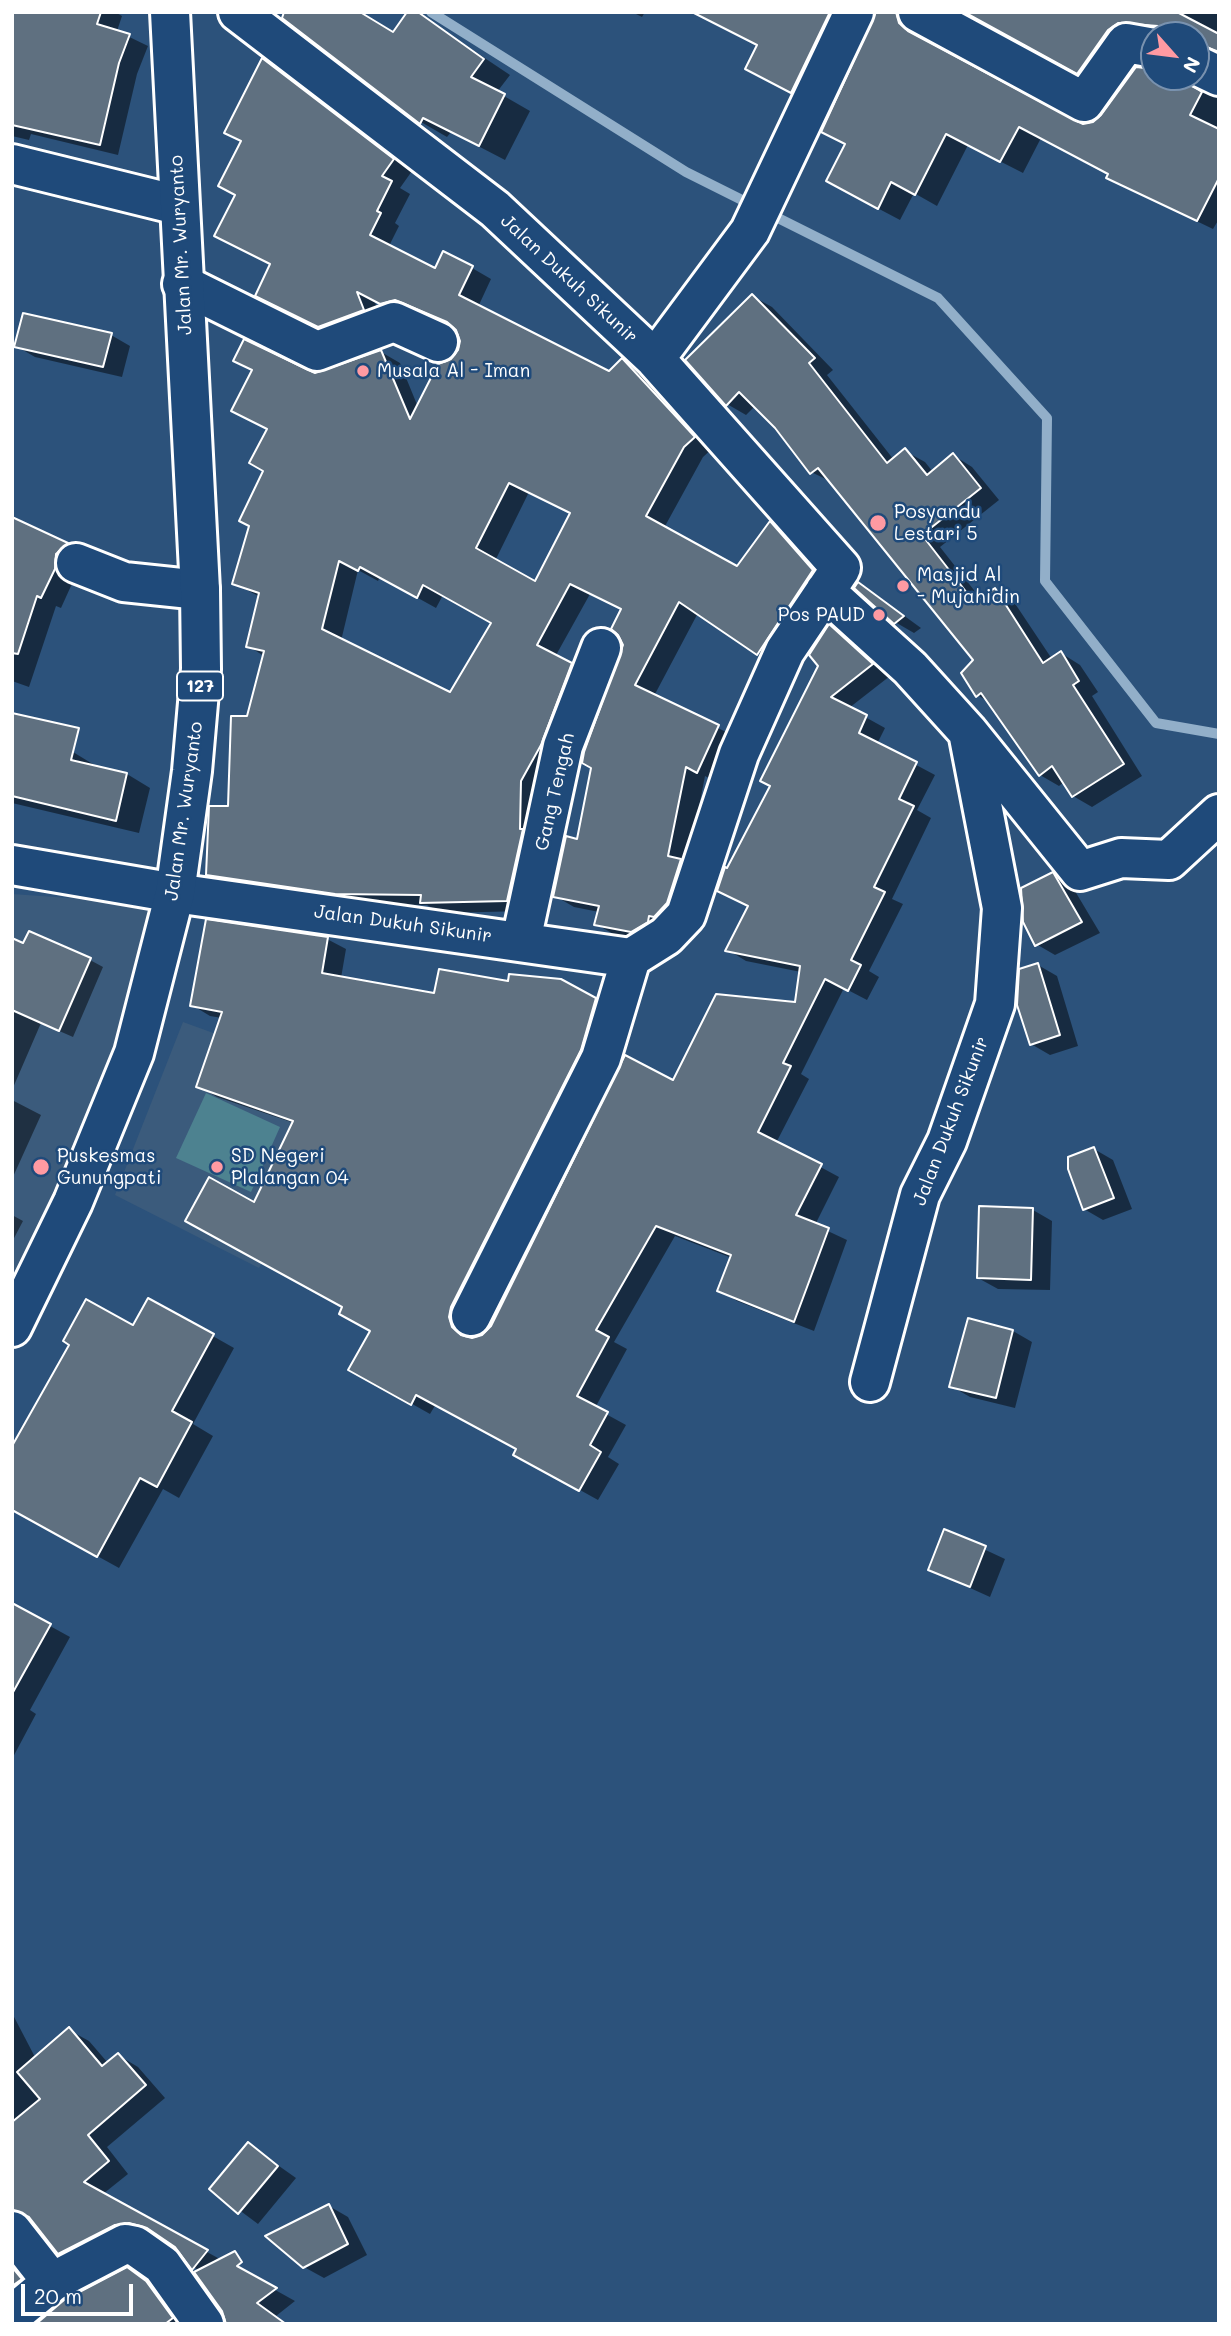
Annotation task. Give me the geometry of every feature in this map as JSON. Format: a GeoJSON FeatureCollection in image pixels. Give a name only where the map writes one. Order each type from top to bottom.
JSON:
{"type":"FeatureCollection","features":[{"type":"Feature","properties":{"kind":"street","name":"Jalan Mr. Wuryanto"},"geometry":{"type":"LineString","coordinates":[[12,1327],[73,1202],[134,1053],[175,893],[192,771],[201,669],[200,590],[182,284],[170,12]]}},
{"type":"Feature","properties":{"kind":"street","name":"Jalan Dukuh Sikunir"},"geometry":{"type":"LineString","coordinates":[[12,865],[175,893],[631,958],[666,936],[686,915],[739,754],[785,651],[841,568],[655,359],[495,209],[238,12]]}},
{"type":"Feature","properties":{"kind":"street"},"geometry":{"type":"LineString","coordinates":[[655,359],[750,231],[781,171],[854,12]]}},
{"type":"Feature","properties":{"kind":"street"},"geometry":{"type":"LineString","coordinates":[[918,12],[1084,102],[1126,43],[1140,46]]}},
{"type":"Feature","properties":{"kind":"street"},"geometry":{"type":"LineString","coordinates":[[12,164],[178,205]]}},
{"type":"Feature","properties":{"kind":"street"},"geometry":{"type":"LineString","coordinates":[[182,284],[317,351],[394,321],[438,342]]}},
{"type":"Feature","properties":{"kind":"street"},"geometry":{"type":"LineString","coordinates":[[76,563],[124,582],[200,590]]}},
{"type":"Feature","properties":{"kind":"street"},"geometry":{"type":"LineString","coordinates":[[825,591],[909,668],[968,732],[1080,871],[1121,858],[1169,860],[1219,814]]}},
{"type":"Feature","properties":{"kind":"street","name":"Gang Tengah"},"geometry":{"type":"LineString","coordinates":[[521,941],[563,746],[601,648]]}},
{"type":"Feature","properties":{"kind":"street","name":"Jalan Dukuh Sikunir"},"geometry":{"type":"LineString","coordinates":[[870,1382],[920,1195],[947,1141],[995,1004],[1002,908],[968,732]]}},
{"type":"Feature","properties":{"kind":"street"},"geometry":{"type":"LineString","coordinates":[[471,1316],[601,1058],[631,958]]}},
{"type":"Feature","properties":{"kind":"street"},"geometry":{"type":"LineString","coordinates":[[12,2231],[52,2281]]}},
{"type":"Feature","properties":{"kind":"street"},"geometry":{"type":"LineString","coordinates":[[12,2315],[52,2281],[125,2244],[135,2246],[162,2265],[204,2324]]}},
{"type":"Feature","properties":{"kind":"shaded area","name":"Puskesmas Gunungpati"},"geometry":{"type":"Polygon","coordinates":[[[12,894],[155,904],[126,1045],[12,1288],[12,894]]]}},
{"type":"Feature","properties":{"kind":"shaded area","name":"SD Negeri Plalangan 04"},"geometry":{"type":"Polygon","coordinates":[[[183,1022],[307,1067],[287,1218],[259,1268],[115,1195],[183,1022]]]}},
{"type":"Feature","properties":{"kind":"green space"},"geometry":{"type":"Polygon","coordinates":[[[206,1093],[280,1127],[251,1192],[176,1158],[206,1093]]]}},
{"type":"Feature","properties":{"kind":"building"},"geometry":{"type":"Polygon","coordinates":[[[12,12],[101,12],[97,24],[130,34],[119,63],[100,145],[12,125],[12,12]]]}},
{"type":"Feature","properties":{"kind":"building"},"geometry":{"type":"Polygon","coordinates":[[[284,12],[360,12],[393,32],[407,12],[418,12],[484,59],[471,77],[505,94],[479,146],[423,118],[420,124],[282,18],[284,12]]]}},
{"type":"Feature","properties":{"kind":"building"},"geometry":{"type":"Polygon","coordinates":[[[692,12],[830,12],[791,93],[745,69],[757,45],[692,12]]]}},
{"type":"Feature","properties":{"kind":"building"},"geometry":{"type":"Polygon","coordinates":[[[876,12],[896,12],[899,23],[908,31],[1083,124],[1093,122],[1101,115],[1136,67],[1140,67],[1140,91],[1200,91],[1190,115],[1219,129],[1219,178],[1197,221],[1106,178],[1108,174],[1019,127],[1000,162],[946,134],[915,195],[891,182],[878,209],[826,181],[845,144],[821,132],[876,12]]]}},
{"type":"Feature","properties":{"kind":"building"},"geometry":{"type":"Polygon","coordinates":[[[964,12],[1177,12],[1194,21],[1140,21],[1140,25],[1118,23],[1108,30],[1077,74],[964,12]]]}},
{"type":"Feature","properties":{"kind":"building"},"geometry":{"type":"Polygon","coordinates":[[[1210,29],[1219,34],[1219,52],[1210,48],[1210,29]]]}},
{"type":"Feature","properties":{"kind":"building"},"geometry":{"type":"Polygon","coordinates":[[[262,58],[394,159],[382,176],[392,181],[377,211],[381,213],[370,235],[435,268],[443,251],[473,266],[459,295],[609,371],[622,358],[695,437],[684,447],[646,516],[737,566],[770,521],[813,570],[757,655],[679,602],[635,685],[719,725],[697,773],[686,767],[668,856],[681,859],[667,903],[654,917],[649,916],[648,922],[631,932],[594,925],[599,906],[553,897],[566,836],[577,839],[591,768],[582,763],[584,752],[623,645],[611,629],[621,609],[570,584],[537,645],[572,663],[541,745],[521,781],[520,829],[523,829],[507,901],[420,903],[421,895],[335,894],[206,875],[209,806],[228,806],[231,716],[247,716],[264,651],[246,647],[259,593],[232,584],[249,526],[239,521],[263,471],[249,463],[267,429],[231,411],[252,370],[233,361],[244,339],[315,373],[381,350],[410,419],[438,364],[451,359],[458,350],[460,341],[456,330],[447,322],[395,300],[380,304],[357,292],[364,310],[318,327],[255,296],[270,264],[214,236],[235,195],[218,186],[241,141],[224,133],[262,58]],[[509,483],[476,548],[535,581],[570,513],[509,483]],[[339,561],[322,629],[450,692],[491,623],[423,585],[417,598],[360,567],[358,571],[339,561]]]}},
{"type":"Feature","properties":{"kind":"building"},"geometry":{"type":"Polygon","coordinates":[[[752,294],[815,358],[809,363],[887,463],[905,448],[927,475],[953,453],[981,488],[922,535],[974,602],[995,588],[1043,663],[1061,651],[1079,681],[1073,685],[1124,764],[1072,797],[1052,766],[1039,776],[981,693],[976,697],[961,673],[973,660],[818,468],[810,474],[775,428],[739,392],[726,406],[685,360],[752,294]]]}},
{"type":"Feature","properties":{"kind":"building"},"geometry":{"type":"Polygon","coordinates":[[[23,313],[112,333],[103,367],[14,347],[23,313]]]}},
{"type":"Feature","properties":{"kind":"building"},"geometry":{"type":"Polygon","coordinates":[[[12,517],[68,543],[56,554],[55,569],[41,598],[37,596],[18,654],[12,653],[12,517]]]}},
{"type":"Feature","properties":{"kind":"building"},"geometry":{"type":"Polygon","coordinates":[[[858,582],[904,616],[894,624],[854,588],[858,582]]]}},
{"type":"Feature","properties":{"kind":"building"},"geometry":{"type":"Polygon","coordinates":[[[829,624],[873,664],[831,697],[867,715],[859,733],[917,762],[899,799],[914,806],[874,887],[885,892],[851,960],[861,965],[848,991],[825,979],[783,1063],[791,1066],[758,1132],[822,1164],[796,1215],[829,1228],[794,1322],[717,1291],[731,1255],[656,1226],[596,1330],[609,1337],[577,1396],[608,1412],[590,1445],[601,1452],[579,1491],[513,1455],[516,1449],[416,1395],[411,1405],[348,1370],[370,1331],[339,1314],[342,1307],[185,1221],[209,1177],[254,1202],[293,1121],[196,1087],[222,1012],[190,1006],[206,919],[328,937],[322,973],[434,993],[439,969],[508,981],[509,974],[561,979],[596,998],[581,1050],[451,1307],[449,1317],[452,1327],[461,1335],[472,1338],[482,1335],[491,1326],[625,1055],[673,1080],[716,994],[795,1002],[800,966],[725,951],[748,906],[717,891],[725,867],[727,868],[770,786],[760,781],[818,666],[809,655],[829,624]]]}},
{"type":"Feature","properties":{"kind":"building"},"geometry":{"type":"Polygon","coordinates":[[[12,713],[79,728],[71,760],[127,773],[116,821],[12,796],[12,713]]]}},
{"type":"Feature","properties":{"kind":"building"},"geometry":{"type":"Polygon","coordinates":[[[1053,872],[1082,922],[1035,946],[1023,922],[1021,888],[1053,872]]]}},
{"type":"Feature","properties":{"kind":"building"},"geometry":{"type":"Polygon","coordinates":[[[29,931],[91,958],[59,1031],[12,1010],[12,938],[23,943],[29,931]]]}},
{"type":"Feature","properties":{"kind":"building"},"geometry":{"type":"Polygon","coordinates":[[[1038,963],[1060,1035],[1030,1045],[1017,1005],[1019,969],[1038,963]]]}},
{"type":"Feature","properties":{"kind":"building"},"geometry":{"type":"Polygon","coordinates":[[[1094,1147],[1114,1198],[1083,1210],[1068,1169],[1068,1157],[1094,1147]]]}},
{"type":"Feature","properties":{"kind":"building"},"geometry":{"type":"Polygon","coordinates":[[[979,1206],[1033,1208],[1031,1280],[977,1278],[979,1206]]]}},
{"type":"Feature","properties":{"kind":"building"},"geometry":{"type":"Polygon","coordinates":[[[148,1298],[214,1334],[172,1411],[192,1422],[157,1487],[140,1478],[97,1557],[12,1510],[12,1446],[69,1345],[63,1341],[86,1299],[133,1325],[148,1298]]]}},
{"type":"Feature","properties":{"kind":"building"},"geometry":{"type":"Polygon","coordinates":[[[968,1318],[1013,1330],[996,1398],[949,1387],[968,1318]]]}},
{"type":"Feature","properties":{"kind":"building"},"geometry":{"type":"Polygon","coordinates":[[[944,1529],[986,1546],[970,1587],[928,1570],[944,1529]]]}},
{"type":"Feature","properties":{"kind":"building"},"geometry":{"type":"Polygon","coordinates":[[[12,1603],[51,1624],[12,1694],[12,1603]]]}},
{"type":"Feature","properties":{"kind":"building"},"geometry":{"type":"Polygon","coordinates":[[[69,2027],[102,2066],[118,2053],[146,2085],[88,2135],[109,2161],[84,2182],[208,2250],[192,2270],[175,2247],[147,2228],[129,2223],[115,2225],[58,2254],[29,2217],[12,2210],[12,2122],[40,2099],[17,2072],[69,2027]]]}},
{"type":"Feature","properties":{"kind":"building"},"geometry":{"type":"Polygon","coordinates":[[[248,2142],[278,2166],[238,2214],[209,2189],[248,2142]]]}},
{"type":"Feature","properties":{"kind":"building"},"geometry":{"type":"Polygon","coordinates":[[[329,2204],[348,2244],[303,2268],[265,2236],[329,2204]]]}},
{"type":"Feature","properties":{"kind":"building"},"geometry":{"type":"Polygon","coordinates":[[[235,2251],[242,2262],[237,2266],[277,2288],[257,2303],[286,2324],[226,2324],[222,2311],[194,2272],[235,2251]]]}},
{"type":"Feature","properties":{"kind":"building"},"geometry":{"type":"Polygon","coordinates":[[[12,2267],[22,2279],[12,2286],[12,2267]]]}},
{"type":"Feature","properties":{"kind":"building"},"geometry":{"type":"Polygon","coordinates":[[[127,2267],[146,2281],[173,2318],[165,2324],[36,2324],[64,2300],[127,2267]]]}},
{"type":"Feature","properties":{"kind":"waterway"},"geometry":{"type":"LineString","coordinates":[[431,12],[686,172],[938,298],[1047,418],[1045,581],[1156,723],[1219,734]]}},
{"type":"Feature","properties":{"kind":"place","name":"Musala Al - Iman"},"geometry":{"type":"Point","coordinates":[363,371]}},
{"type":"Feature","properties":{"kind":"place","name":"Posyandu Lestari 5"},"geometry":{"type":"Point","coordinates":[878,523]}},
{"type":"Feature","properties":{"kind":"place","name":"Masjid Al - Mujahidin"},"geometry":{"type":"Point","coordinates":[903,586]}},
{"type":"Feature","properties":{"kind":"place","name":"Pos PAUD"},"geometry":{"type":"Point","coordinates":[879,615]}},
{"type":"Feature","properties":{"kind":"place","name":"Puskesmas Gunungpati"},"geometry":{"type":"Point","coordinates":[41,1167]}},
{"type":"Feature","properties":{"kind":"place","name":"SD Negeri Plalangan 04"},"geometry":{"type":"Point","coordinates":[217,1167]}}]}
